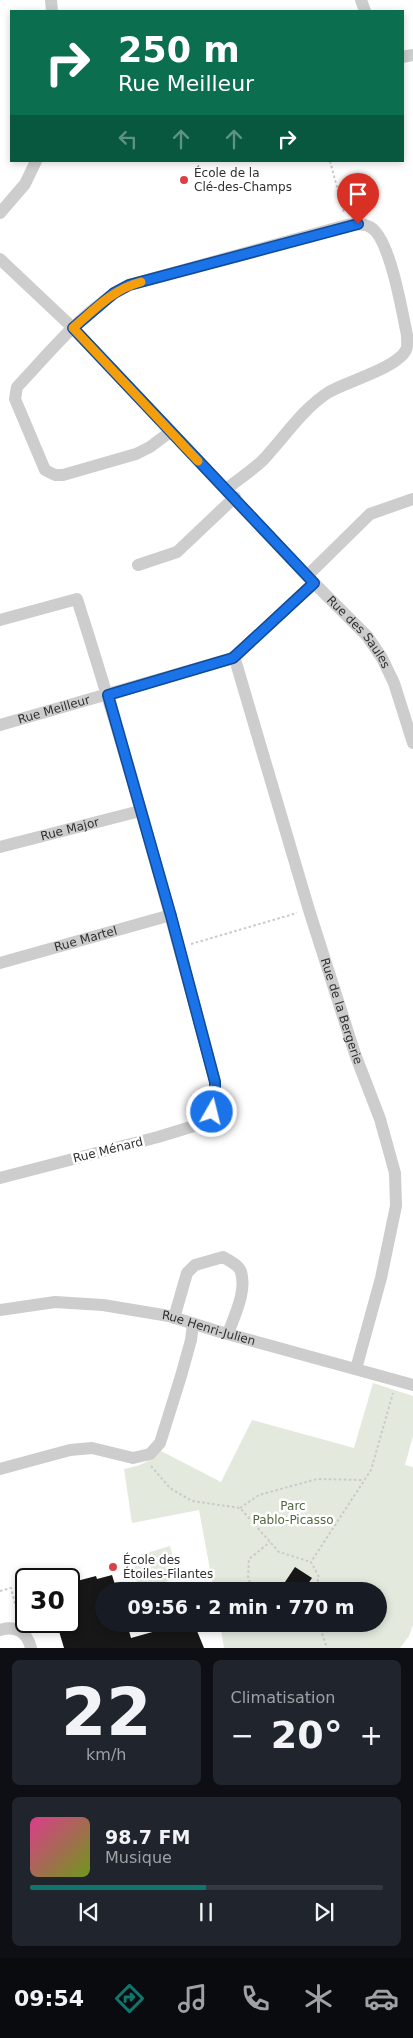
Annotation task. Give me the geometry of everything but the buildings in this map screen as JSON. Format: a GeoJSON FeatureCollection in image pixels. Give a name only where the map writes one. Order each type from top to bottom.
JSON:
{"type":"FeatureCollection","features":[{"type":"Feature","properties":{"kind":"street"},"geometry":{"type":"LineString","coordinates":[[0,213],[24,184],[35,162]]}},
{"type":"Feature","properties":{"kind":"street"},"geometry":{"type":"LineString","coordinates":[[138,565],[177,552],[232,495],[310,407],[349,382],[398,360],[407,349],[407,335],[387,251],[380,237],[371,228],[358,224],[347,225],[129,285],[114,293],[73,328],[17,387],[15,399],[45,470],[55,475],[63,475],[136,454],[150,447],[170,432]]}},
{"type":"Feature","properties":{"kind":"street","name":"Rue des Saules"},"geometry":{"type":"LineString","coordinates":[[0,259],[73,328],[310,580],[367,636],[382,658],[408,710],[413,743]]}},
{"type":"Feature","properties":{"kind":"street","name":"Rue Meilleur"},"geometry":{"type":"LineString","coordinates":[[0,725],[108,695],[234,656],[310,580],[370,514],[413,499]]}},
{"type":"Feature","properties":{"kind":"street"},"geometry":{"type":"LineString","coordinates":[[0,620],[77,598],[108,695],[179,948]]}},
{"type":"Feature","properties":{"kind":"street","name":"Rue de la Bergerie"},"geometry":{"type":"LineString","coordinates":[[234,656],[309,910],[356,1054],[380,1119],[396,1173],[396,1206],[381,1278],[356,1369]]}},
{"type":"Feature","properties":{"kind":"street","name":"Rue Major"},"geometry":{"type":"LineString","coordinates":[[0,848],[140,811]]}},
{"type":"Feature","properties":{"kind":"street","name":"Rue Martel"},"geometry":{"type":"LineString","coordinates":[[0,963],[171,916]]}},
{"type":"Feature","properties":{"kind":"street","name":"Rue Ménard"},"geometry":{"type":"LineString","coordinates":[[0,1178],[194,1126],[212,1112],[215,1098],[215,1082],[179,948]]}},
{"type":"Feature","properties":{"kind":"street"},"geometry":{"type":"LineString","coordinates":[[174,1318],[187,1273],[195,1264],[223,1257],[234,1263],[241,1271],[242,1291],[228,1334]]}},
{"type":"Feature","properties":{"kind":"street","name":"Rue Henri-Julien"},"geometry":{"type":"LineString","coordinates":[[0,1310],[55,1302],[103,1305],[174,1318],[413,1385]]}},
{"type":"Feature","properties":{"kind":"street"},"geometry":{"type":"LineString","coordinates":[[0,1469],[70,1450],[92,1448],[133,1458],[150,1454],[160,1443],[191,1340],[193,1324]]}},
{"type":"Feature","properties":{"kind":"street"},"geometry":{"type":"LineString","coordinates":[[0,1630],[15,1629]]}},
{"type":"Feature","properties":{"kind":"street"},"geometry":{"type":"LineString","coordinates":[[24,1633],[31,1648]]}},
{"type":"Feature","properties":{"kind":"path"},"geometry":{"type":"LineString","coordinates":[[330,162],[347,225]]}},
{"type":"Feature","properties":{"kind":"path"},"geometry":{"type":"LineString","coordinates":[[179,948],[309,910]]}},
{"type":"Feature","properties":{"kind":"path"},"geometry":{"type":"LineString","coordinates":[[310,1562],[371,1470],[396,1380]]}},
{"type":"Feature","properties":{"kind":"path"},"geometry":{"type":"LineString","coordinates":[[142,1456],[170,1488],[192,1502],[240,1508],[279,1552],[310,1562],[319,1577],[317,1582]]}},
{"type":"Feature","properties":{"kind":"path"},"geometry":{"type":"LineString","coordinates":[[240,1508],[259,1495],[317,1479],[364,1480]]}},
{"type":"Feature","properties":{"kind":"path"},"geometry":{"type":"LineString","coordinates":[[250,1582],[248,1579],[249,1559],[270,1542]]}},
{"type":"Feature","properties":{"kind":"path"},"geometry":{"type":"LineString","coordinates":[[0,1591],[10,1588],[15,1605]]}},
{"type":"Feature","properties":{"kind":"path"},"geometry":{"type":"LineString","coordinates":[[322,1632],[328,1648]]}},
{"type":"Feature","properties":{"kind":"green space","name":"Parc Pablo-Picasso"},"geometry":{"type":"Polygon","coordinates":[[[373,1383],[413,1396],[413,1436],[405,1465],[413,1467],[413,1625],[409,1636],[400,1648],[224,1648],[221,1632],[387,1632],[387,1582],[212,1582],[199,1510],[132,1523],[124,1469],[144,1463],[161,1451],[221,1482],[252,1420],[354,1448],[373,1383]]]}},
{"type":"Feature","properties":{"kind":"green space"},"geometry":{"type":"Polygon","coordinates":[[[170,1546],[179,1578],[164,1582],[137,1582],[130,1558],[170,1546]]]}},
{"type":"Feature","properties":{"kind":"slow traffic"},"geometry":{"type":"LineString","coordinates":[[141,282],[129,285],[114,293],[73,328],[198,461]]}},
{"type":"Feature","properties":{"kind":"place","name":"École de la Clé-des-Champs"},"geometry":{"type":"Point","coordinates":[184,180]}},
{"type":"Feature","properties":{"kind":"place","name":"École des Étoiles-Filantes"},"geometry":{"type":"Point","coordinates":[113,1567]}},
{"type":"Feature","properties":{"kind":"route"},"geometry":{"type":"LineString","coordinates":[[212,1112],[215,1098],[215,1082],[171,916],[108,695],[233,658],[314,583],[73,328],[114,293],[129,285],[347,225],[358,224]]}}]}
